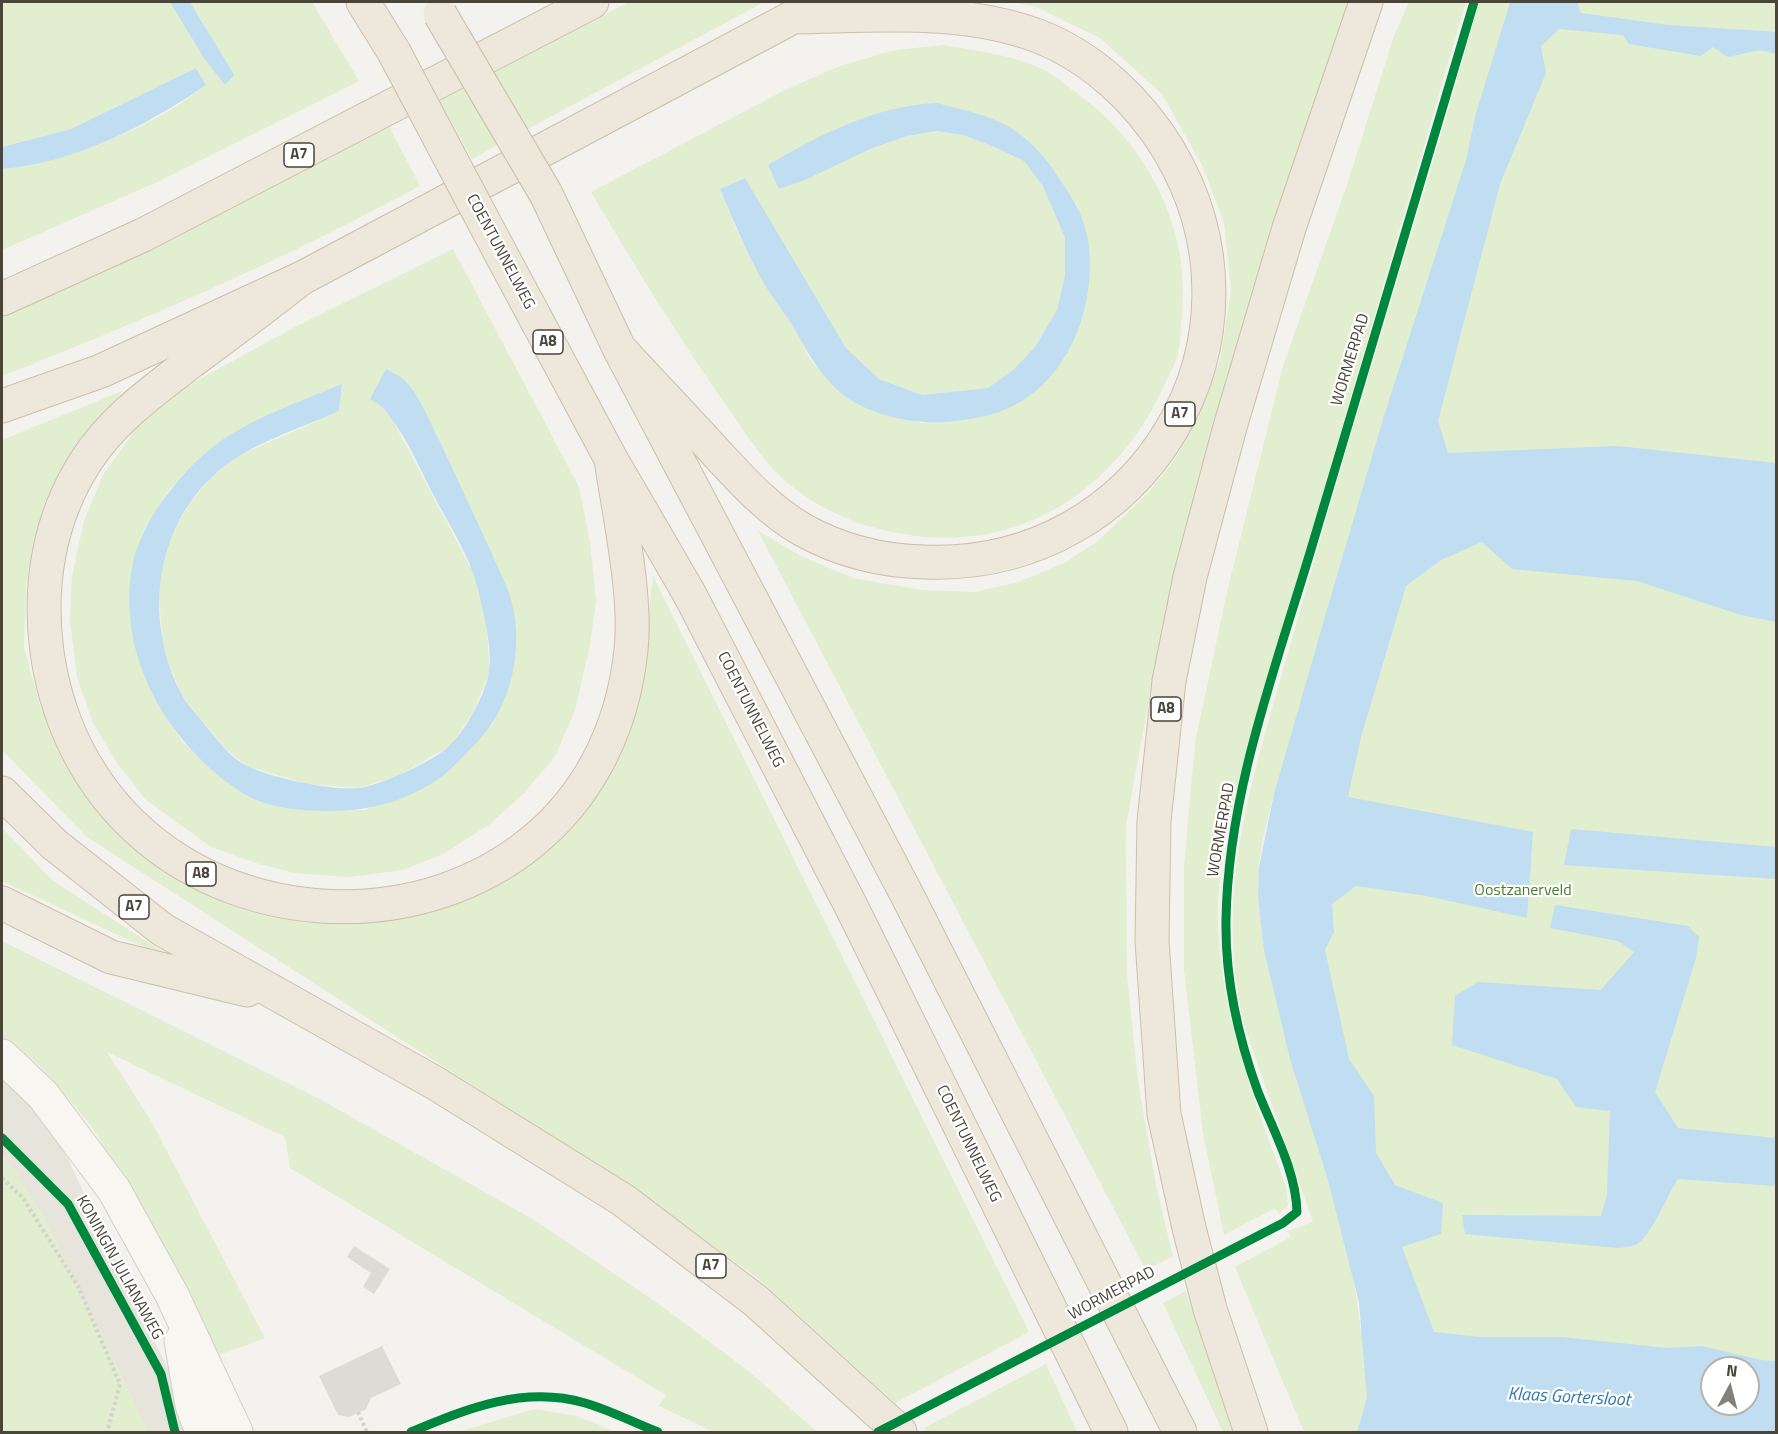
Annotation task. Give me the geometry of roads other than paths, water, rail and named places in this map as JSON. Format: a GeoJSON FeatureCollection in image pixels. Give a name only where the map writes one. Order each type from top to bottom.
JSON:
{"type":"FeatureCollection","features":[{"type":"Feature","properties":{"kind":"highway","name":"COENTUNNELWEG"},"geometry":{"type":"LineString","coordinates":[[363,2],[394,52],[611,459],[689,592],[852,908],[1111,1432]]}},
{"type":"Feature","properties":{"kind":"highway","name":"A7"},"geometry":{"type":"LineString","coordinates":[[2,300],[143,235],[592,2]]}},
{"type":"Feature","properties":{"kind":"highway","name":"A8"},"geometry":{"type":"LineString","coordinates":[[1251,1432],[1209,1309],[1164,1114],[1152,941],[1154,821],[1169,681],[1190,578],[1230,427],[1289,228],[1366,2]]}},
{"type":"Feature","properties":{"kind":"highway"},"geometry":{"type":"LineString","coordinates":[[436,8],[546,194],[619,348],[906,893],[1180,1432]]}},
{"type":"Feature","properties":{"kind":"highway","name":"A7"},"geometry":{"type":"LineString","coordinates":[[2,406],[101,370],[302,278],[808,9],[932,16],[1004,25],[1039,36],[1066,49],[1118,87],[1143,113],[1158,133],[1184,179],[1202,228],[1207,256],[1209,317],[1205,345],[1186,402],[1172,429],[1156,453],[1117,495],[1093,514],[1040,544],[981,560],[945,563],[880,558],[839,547],[812,534],[765,504],[619,348]]}},
{"type":"Feature","properties":{"kind":"highway","name":"A8"},"geometry":{"type":"LineString","coordinates":[[302,278],[151,392],[115,425],[85,463],[71,489],[54,531],[47,558],[44,613],[46,644],[50,671],[66,726],[78,753],[111,800],[148,837],[180,861],[233,889],[291,905],[321,908],[390,904],[433,894],[485,872],[513,856],[562,814],[597,765],[609,738],[619,710],[632,646],[630,602],[611,459]]}},
{"type":"Feature","properties":{"kind":"highway","name":"A7"},"geometry":{"type":"LineString","coordinates":[[2,793],[55,845],[163,930],[435,1083],[623,1200],[756,1301],[900,1432]]}},
{"type":"Feature","properties":{"kind":"highway","name":"A7"},"geometry":{"type":"LineString","coordinates":[[2,903],[111,957],[282,999]]}},
{"type":"Feature","properties":{"kind":"main road","name":"KONINGIN JULIANAWEG"},"geometry":{"type":"LineString","coordinates":[[2,1056],[43,1095],[114,1190],[172,1295],[236,1432]]}},
{"type":"Feature","properties":{"kind":"main road","name":"KONINGIN JULIANAWEG"},"geometry":{"type":"LineString","coordinates":[[172,1295],[192,1405],[202,1432]]}},
{"type":"Feature","properties":{"kind":"water"},"geometry":{"type":"Polygon","coordinates":[[[170,2],[190,2],[234,75],[225,85],[204,58],[170,2]]]}},
{"type":"Feature","properties":{"kind":"water","name":"Klaas Gortersloot"},"geometry":{"type":"Polygon","coordinates":[[[1510,2],[1577,2],[1581,13],[1669,25],[1776,32],[1776,54],[1760,50],[1728,57],[1713,47],[1701,56],[1629,44],[1623,35],[1559,29],[1541,46],[1546,73],[1500,184],[1438,421],[1448,453],[1617,446],[1776,463],[1776,622],[1741,615],[1637,581],[1512,569],[1482,542],[1441,560],[1406,586],[1361,737],[1348,797],[1533,832],[1527,918],[1427,896],[1356,886],[1332,904],[1334,932],[1325,950],[1349,1059],[1374,1096],[1376,1153],[1395,1185],[1443,1203],[1441,1234],[1402,1247],[1434,1332],[1480,1337],[1561,1337],[1668,1348],[1702,1346],[1744,1356],[1700,1356],[1700,1416],[1760,1416],[1760,1360],[1776,1361],[1776,1432],[1357,1432],[1367,1398],[1359,1302],[1328,1180],[1290,1059],[1264,950],[1258,896],[1259,867],[1274,794],[1326,613],[1384,416],[1466,160],[1476,113],[1510,2]]]}},
{"type":"Feature","properties":{"kind":"water"},"geometry":{"type":"Polygon","coordinates":[[[196,68],[206,85],[159,115],[83,151],[29,165],[2,169],[2,147],[71,129],[196,68]]]}},
{"type":"Feature","properties":{"kind":"water"},"geometry":{"type":"Polygon","coordinates":[[[937,103],[996,120],[1022,135],[1035,147],[1052,168],[1078,210],[1087,232],[1090,266],[1088,292],[1073,342],[1060,365],[1043,384],[1023,400],[999,412],[946,422],[920,422],[881,414],[857,404],[837,390],[829,381],[815,364],[766,287],[747,251],[720,189],[745,178],[846,348],[879,379],[922,395],[988,388],[1013,370],[1035,347],[1057,310],[1065,276],[1065,238],[1042,185],[1024,161],[963,135],[937,131],[907,136],[870,149],[805,180],[779,189],[768,165],[828,133],[870,116],[914,105],[937,103]]]}},
{"type":"Feature","properties":{"kind":"water"},"geometry":{"type":"Polygon","coordinates":[[[386,369],[402,378],[419,400],[505,583],[512,602],[515,623],[514,665],[502,706],[492,724],[444,775],[431,784],[405,797],[377,806],[334,811],[284,808],[260,801],[238,790],[212,770],[189,747],[169,721],[152,694],[140,664],[132,632],[129,600],[132,567],[136,550],[152,517],[175,485],[201,457],[244,427],[342,384],[339,411],[274,438],[227,464],[194,498],[178,523],[167,550],[161,579],[159,608],[162,638],[170,667],[184,699],[224,748],[241,763],[271,775],[318,786],[359,788],[408,771],[444,750],[463,729],[484,690],[490,663],[489,641],[474,574],[464,552],[403,436],[386,412],[370,399],[386,369]]]}},
{"type":"Feature","properties":{"kind":"water"},"geometry":{"type":"Polygon","coordinates":[[[1571,829],[1776,847],[1776,879],[1564,865],[1571,829]]]}},
{"type":"Feature","properties":{"kind":"water"},"geometry":{"type":"Polygon","coordinates":[[[1555,905],[1688,926],[1699,937],[1696,958],[1655,1092],[1678,1128],[1776,1138],[1776,1186],[1678,1179],[1643,1239],[1628,1247],[1465,1234],[1462,1215],[1601,1216],[1607,1195],[1610,1111],[1576,1107],[1557,1079],[1452,1045],[1455,996],[1478,982],[1601,990],[1634,952],[1618,941],[1550,928],[1555,905]]]}},
{"type":"Feature","properties":{"kind":"park label","name":"Oostzanerveld"},"geometry":{"type":"Point","coordinates":[1523,891]}}]}
